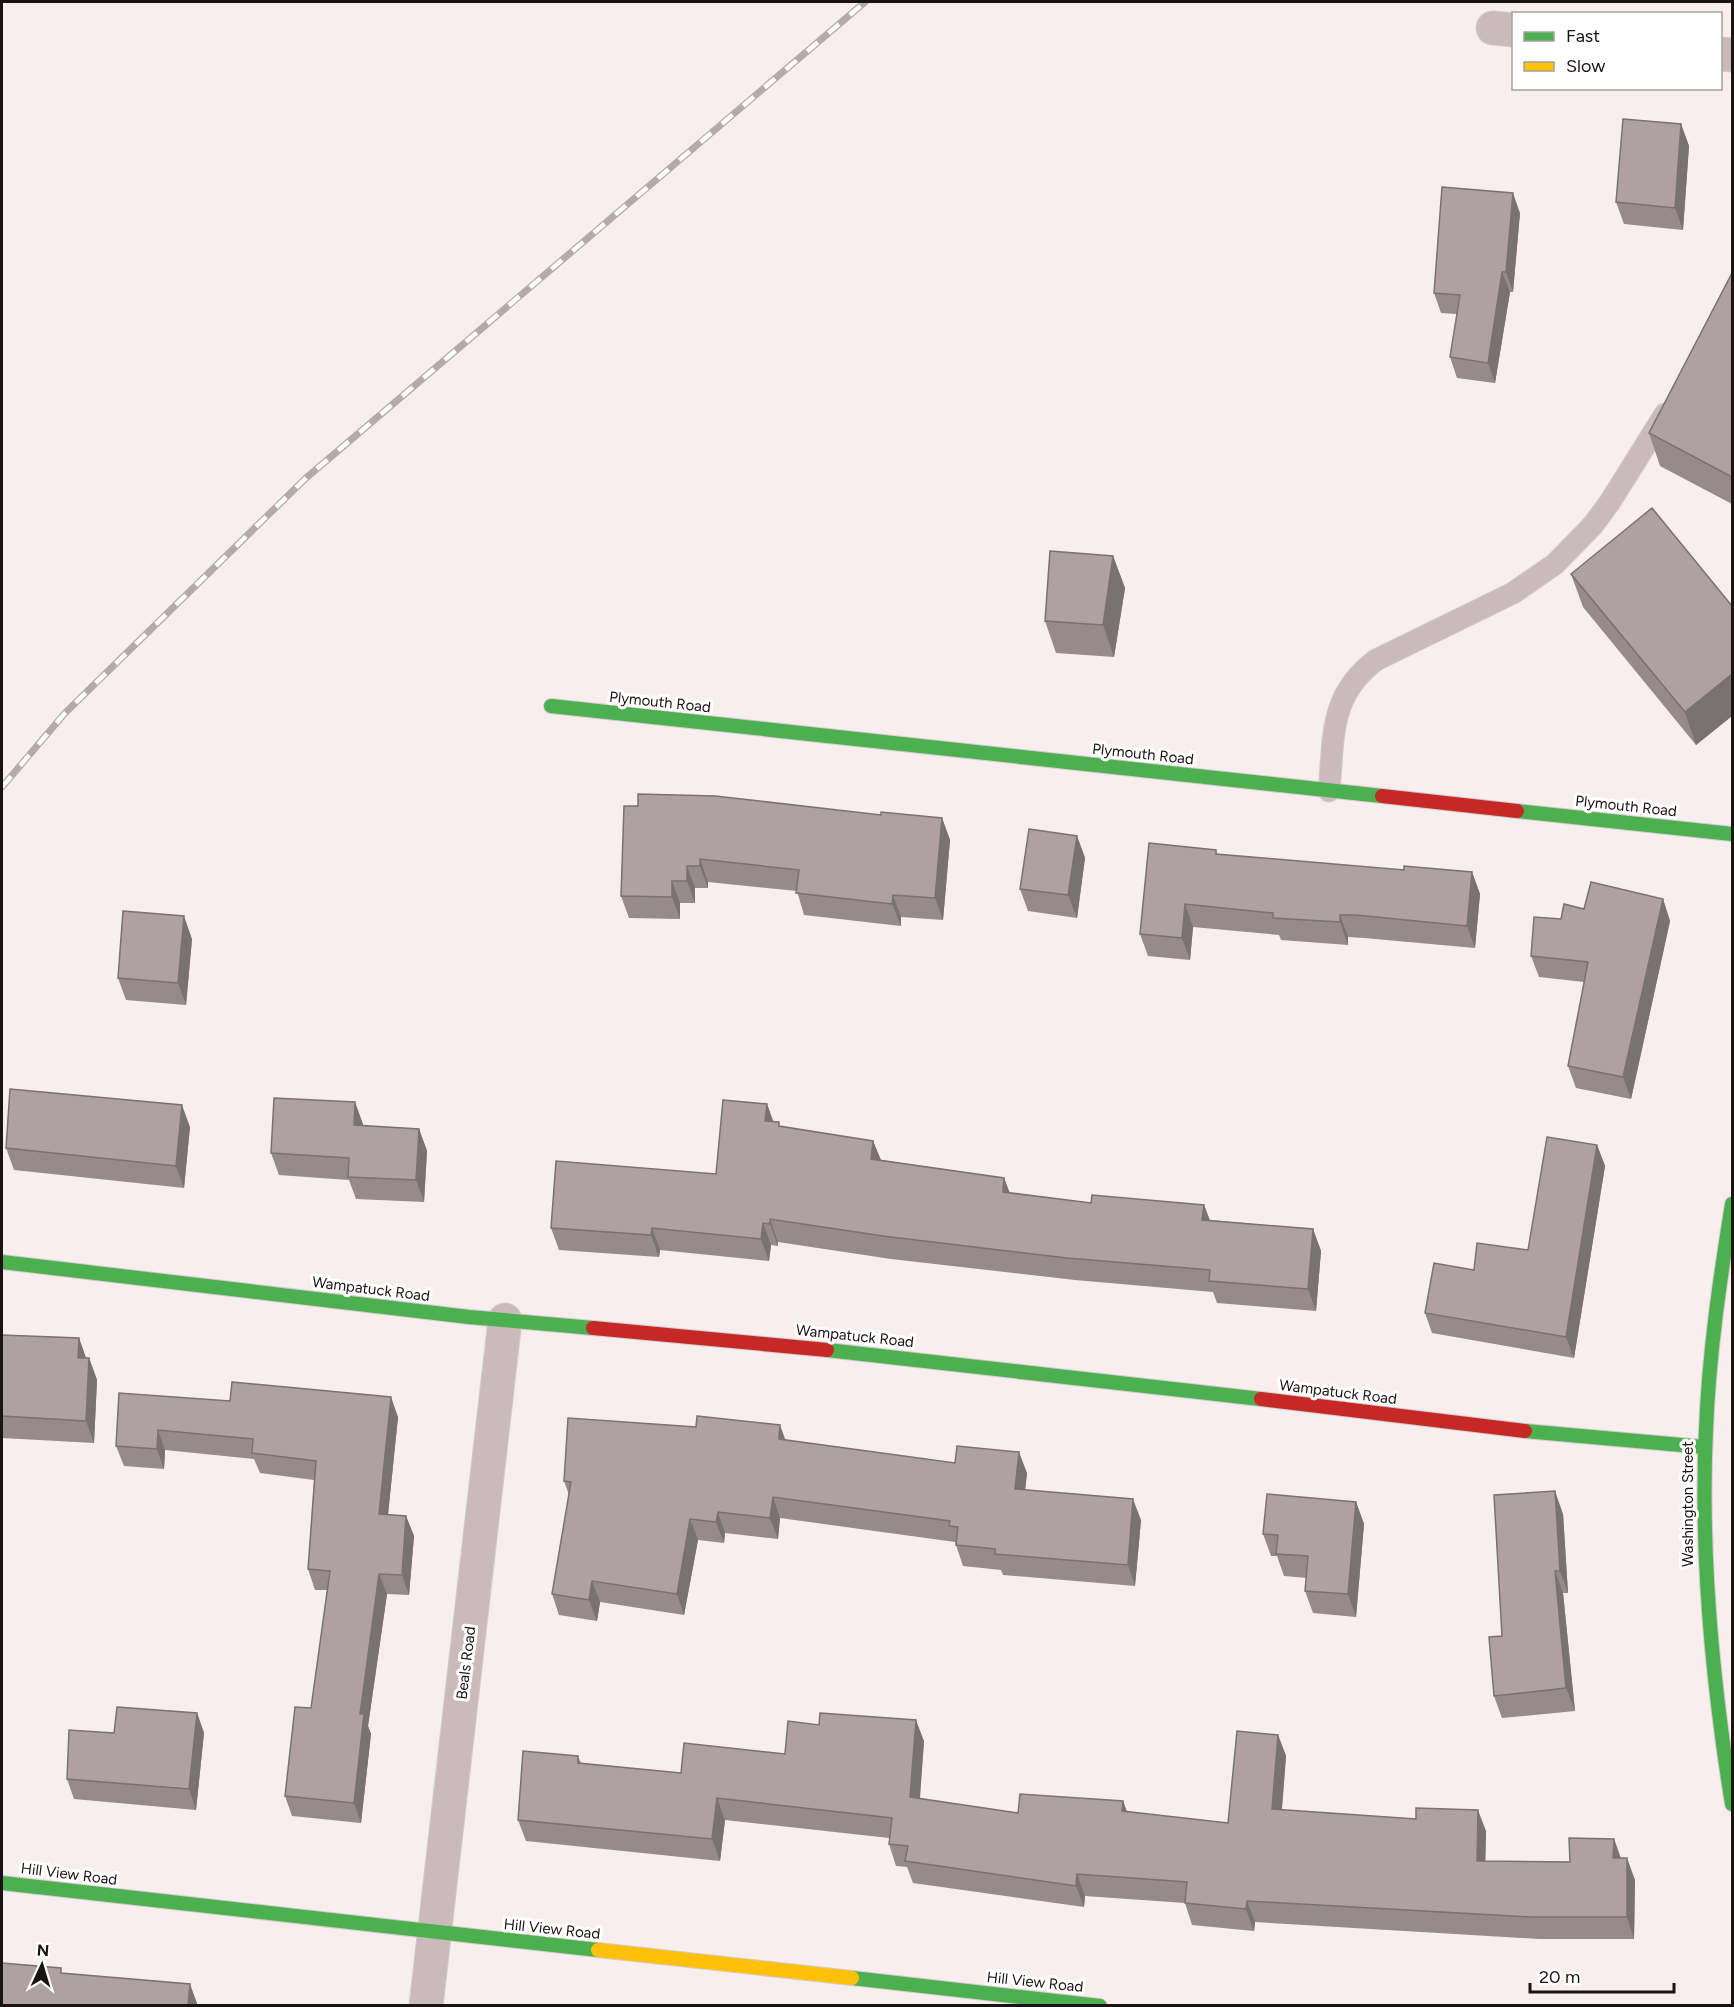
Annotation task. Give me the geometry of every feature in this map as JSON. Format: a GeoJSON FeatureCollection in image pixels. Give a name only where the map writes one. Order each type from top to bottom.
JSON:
{"type":"FeatureCollection","features":[{"type":"Feature","properties":{"kind":"street","name":"Plymouth Road"},"geometry":{"type":"LineString","coordinates":[[550,706],[1732,834]]}},
{"type":"Feature","properties":{"kind":"street","name":"Washington Street"},"geometry":{"type":"LineString","coordinates":[[1732,1204],[1714,1317],[1704,1447],[1703,1568],[1722,1750],[1732,1804]]}},
{"type":"Feature","properties":{"kind":"street","name":"Wampatuck Road"},"geometry":{"type":"LineString","coordinates":[[2,1262],[505,1320],[850,1352],[1605,1440],[1704,1447]]}},
{"type":"Feature","properties":{"kind":"street","name":"Beals Road"},"geometry":{"type":"LineString","coordinates":[[426,2006],[505,1320]]}},
{"type":"Feature","properties":{"kind":"street","name":"Hill View Road"},"geometry":{"type":"LineString","coordinates":[[2,1883],[1100,2006]]}},
{"type":"Feature","properties":{"kind":"lane"},"geometry":{"type":"LineString","coordinates":[[1329,791],[1340,702],[1361,671],[1376,660],[1513,593],[1555,564],[1593,525],[1627,479],[1677,393]]}},
{"type":"Feature","properties":{"kind":"building"},"geometry":{"type":"Polygon","coordinates":[[[1623,119],[1681,124],[1675,208],[1616,202],[1623,119]]]}},
{"type":"Feature","properties":{"kind":"building"},"geometry":{"type":"Polygon","coordinates":[[[1442,187],[1513,193],[1506,272],[1502,272],[1488,363],[1450,357],[1460,295],[1434,293],[1442,187]]]}},
{"type":"Feature","properties":{"kind":"building"},"geometry":{"type":"Polygon","coordinates":[[[1732,276],[1732,477],[1649,433],[1732,276]]]}},
{"type":"Feature","properties":{"kind":"building"},"geometry":{"type":"Polygon","coordinates":[[[1652,508],[1732,606],[1732,674],[1685,712],[1571,574],[1652,508]]]}},
{"type":"Feature","properties":{"kind":"building"},"geometry":{"type":"Polygon","coordinates":[[[1050,551],[1113,556],[1103,625],[1045,621],[1050,551]]]}},
{"type":"Feature","properties":{"kind":"building"},"geometry":{"type":"Polygon","coordinates":[[[638,794],[715,796],[881,815],[881,812],[942,818],[935,898],[893,895],[892,904],[796,893],[799,870],[700,859],[700,866],[687,866],[687,881],[672,881],[672,897],[621,896],[624,806],[638,806],[638,794]]]}},
{"type":"Feature","properties":{"kind":"building"},"geometry":{"type":"Polygon","coordinates":[[[1029,829],[1077,836],[1068,895],[1020,889],[1029,829]]]}},
{"type":"Feature","properties":{"kind":"building"},"geometry":{"type":"Polygon","coordinates":[[[1149,843],[1216,850],[1216,854],[1404,870],[1404,866],[1472,872],[1467,926],[1356,915],[1340,915],[1340,922],[1273,918],[1273,913],[1185,904],[1182,938],[1140,934],[1149,843]]]}},
{"type":"Feature","properties":{"kind":"building"},"geometry":{"type":"Polygon","coordinates":[[[1591,882],[1663,899],[1623,1077],[1568,1066],[1588,962],[1531,956],[1534,917],[1561,919],[1564,904],[1584,909],[1591,882]]]}},
{"type":"Feature","properties":{"kind":"building"},"geometry":{"type":"Polygon","coordinates":[[[123,911],[184,916],[178,983],[118,978],[123,911]]]}},
{"type":"Feature","properties":{"kind":"building"},"geometry":{"type":"Polygon","coordinates":[[[10,1089],[182,1105],[176,1166],[6,1148],[10,1089]]]}},
{"type":"Feature","properties":{"kind":"building"},"geometry":{"type":"Polygon","coordinates":[[[274,1098],[355,1102],[354,1125],[419,1129],[416,1180],[348,1177],[349,1158],[271,1153],[274,1098]]]}},
{"type":"Feature","properties":{"kind":"building"},"geometry":{"type":"Polygon","coordinates":[[[723,1100],[767,1104],[765,1121],[779,1122],[779,1126],[873,1141],[871,1159],[1004,1178],[1003,1192],[1091,1203],[1092,1195],[1204,1205],[1202,1220],[1313,1229],[1308,1289],[1209,1281],[1210,1270],[1067,1258],[883,1236],[770,1219],[770,1224],[763,1223],[761,1239],[652,1228],[651,1235],[551,1228],[556,1161],[716,1174],[723,1100]]]}},
{"type":"Feature","properties":{"kind":"building"},"geometry":{"type":"Polygon","coordinates":[[[1547,1137],[1597,1145],[1566,1337],[1425,1313],[1434,1263],[1474,1270],[1477,1243],[1528,1250],[1547,1137]]]}},
{"type":"Feature","properties":{"kind":"building"},"geometry":{"type":"Polygon","coordinates":[[[2,1335],[79,1338],[78,1358],[89,1358],[86,1421],[2,1416],[2,1335]]]}},
{"type":"Feature","properties":{"kind":"building"},"geometry":{"type":"Polygon","coordinates":[[[232,1382],[391,1397],[379,1514],[406,1516],[402,1575],[379,1574],[360,1714],[364,1714],[354,1803],[285,1796],[295,1707],[311,1708],[330,1571],[308,1569],[316,1461],[252,1453],[253,1439],[158,1430],[157,1449],[116,1446],[119,1393],[230,1401],[232,1382]]]}},
{"type":"Feature","properties":{"kind":"building"},"geometry":{"type":"Polygon","coordinates":[[[697,1416],[780,1425],[779,1439],[955,1463],[957,1446],[1019,1452],[1015,1489],[1133,1499],[1128,1565],[995,1554],[995,1549],[956,1545],[958,1527],[949,1526],[950,1521],[773,1497],[770,1518],[718,1512],[716,1522],[690,1519],[677,1594],[592,1581],[589,1600],[552,1594],[571,1482],[564,1481],[568,1418],[696,1427],[697,1416]]]}},
{"type":"Feature","properties":{"kind":"building"},"geometry":{"type":"Polygon","coordinates":[[[1555,1491],[1560,1571],[1555,1571],[1566,1688],[1494,1696],[1489,1637],[1502,1636],[1494,1495],[1555,1491]]]}},
{"type":"Feature","properties":{"kind":"building"},"geometry":{"type":"Polygon","coordinates":[[[1267,1494],[1356,1502],[1348,1594],[1305,1591],[1308,1556],[1276,1554],[1278,1535],[1263,1534],[1267,1494]]]}},
{"type":"Feature","properties":{"kind":"building"},"geometry":{"type":"Polygon","coordinates":[[[117,1707],[197,1713],[189,1789],[67,1779],[69,1730],[114,1733],[117,1707]]]}},
{"type":"Feature","properties":{"kind":"building"},"geometry":{"type":"Polygon","coordinates":[[[820,1713],[916,1720],[910,1797],[1018,1813],[1020,1794],[1123,1801],[1122,1811],[1228,1823],[1237,1731],[1278,1735],[1272,1809],[1416,1819],[1416,1808],[1478,1810],[1477,1861],[1570,1862],[1569,1838],[1614,1839],[1613,1858],[1627,1858],[1627,1917],[1531,1917],[1247,1901],[1246,1909],[1185,1903],[1187,1882],[1077,1874],[1076,1886],[905,1861],[908,1846],[889,1844],[892,1818],[717,1798],[712,1839],[518,1820],[523,1751],[578,1756],[578,1763],[681,1773],[684,1743],[785,1754],[788,1721],[819,1725],[820,1713]]]}},
{"type":"Feature","properties":{"kind":"building"},"geometry":{"type":"Polygon","coordinates":[[[2,1963],[61,1968],[61,1973],[190,1984],[188,2006],[2,2006],[2,1963]]]}},
{"type":"Feature","properties":{"kind":"railway"},"geometry":{"type":"LineString","coordinates":[[2,787],[65,713],[306,478],[865,2]]}},
{"type":"Feature","properties":{"kind":"traffic: fast"},"geometry":{"type":"LineString","coordinates":[[551,706],[1382,796]]}},
{"type":"Feature","properties":{"kind":"traffic: fast"},"geometry":{"type":"LineString","coordinates":[[1517,811],[1732,834]]}},
{"type":"Feature","properties":{"kind":"traffic: fast"},"geometry":{"type":"LineString","coordinates":[[1732,1204],[1712,1344],[1707,1401],[1705,1476],[1709,1617],[1732,1804]]}},
{"type":"Feature","properties":{"kind":"traffic: fast"},"geometry":{"type":"LineString","coordinates":[[2,1262],[469,1317],[593,1328]]}},
{"type":"Feature","properties":{"kind":"traffic: fast"},"geometry":{"type":"LineString","coordinates":[[827,1350],[1261,1399]]}},
{"type":"Feature","properties":{"kind":"traffic: fast"},"geometry":{"type":"LineString","coordinates":[[1525,1431],[1704,1447]]}},
{"type":"Feature","properties":{"kind":"traffic: fast"},"geometry":{"type":"LineString","coordinates":[[2,1883],[598,1950]]}},
{"type":"Feature","properties":{"kind":"traffic: fast"},"geometry":{"type":"LineString","coordinates":[[852,1978],[1100,2006]]}},
{"type":"Feature","properties":{"kind":"traffic: slow"},"geometry":{"type":"LineString","coordinates":[[598,1950],[852,1978]]}},
{"type":"Feature","properties":{"kind":"traffic: jam"},"geometry":{"type":"LineString","coordinates":[[1382,796],[1517,811]]}},
{"type":"Feature","properties":{"kind":"traffic: jam"},"geometry":{"type":"LineString","coordinates":[[593,1328],[827,1350]]}},
{"type":"Feature","properties":{"kind":"traffic: jam"},"geometry":{"type":"LineString","coordinates":[[1261,1399],[1525,1431]]}}]}
